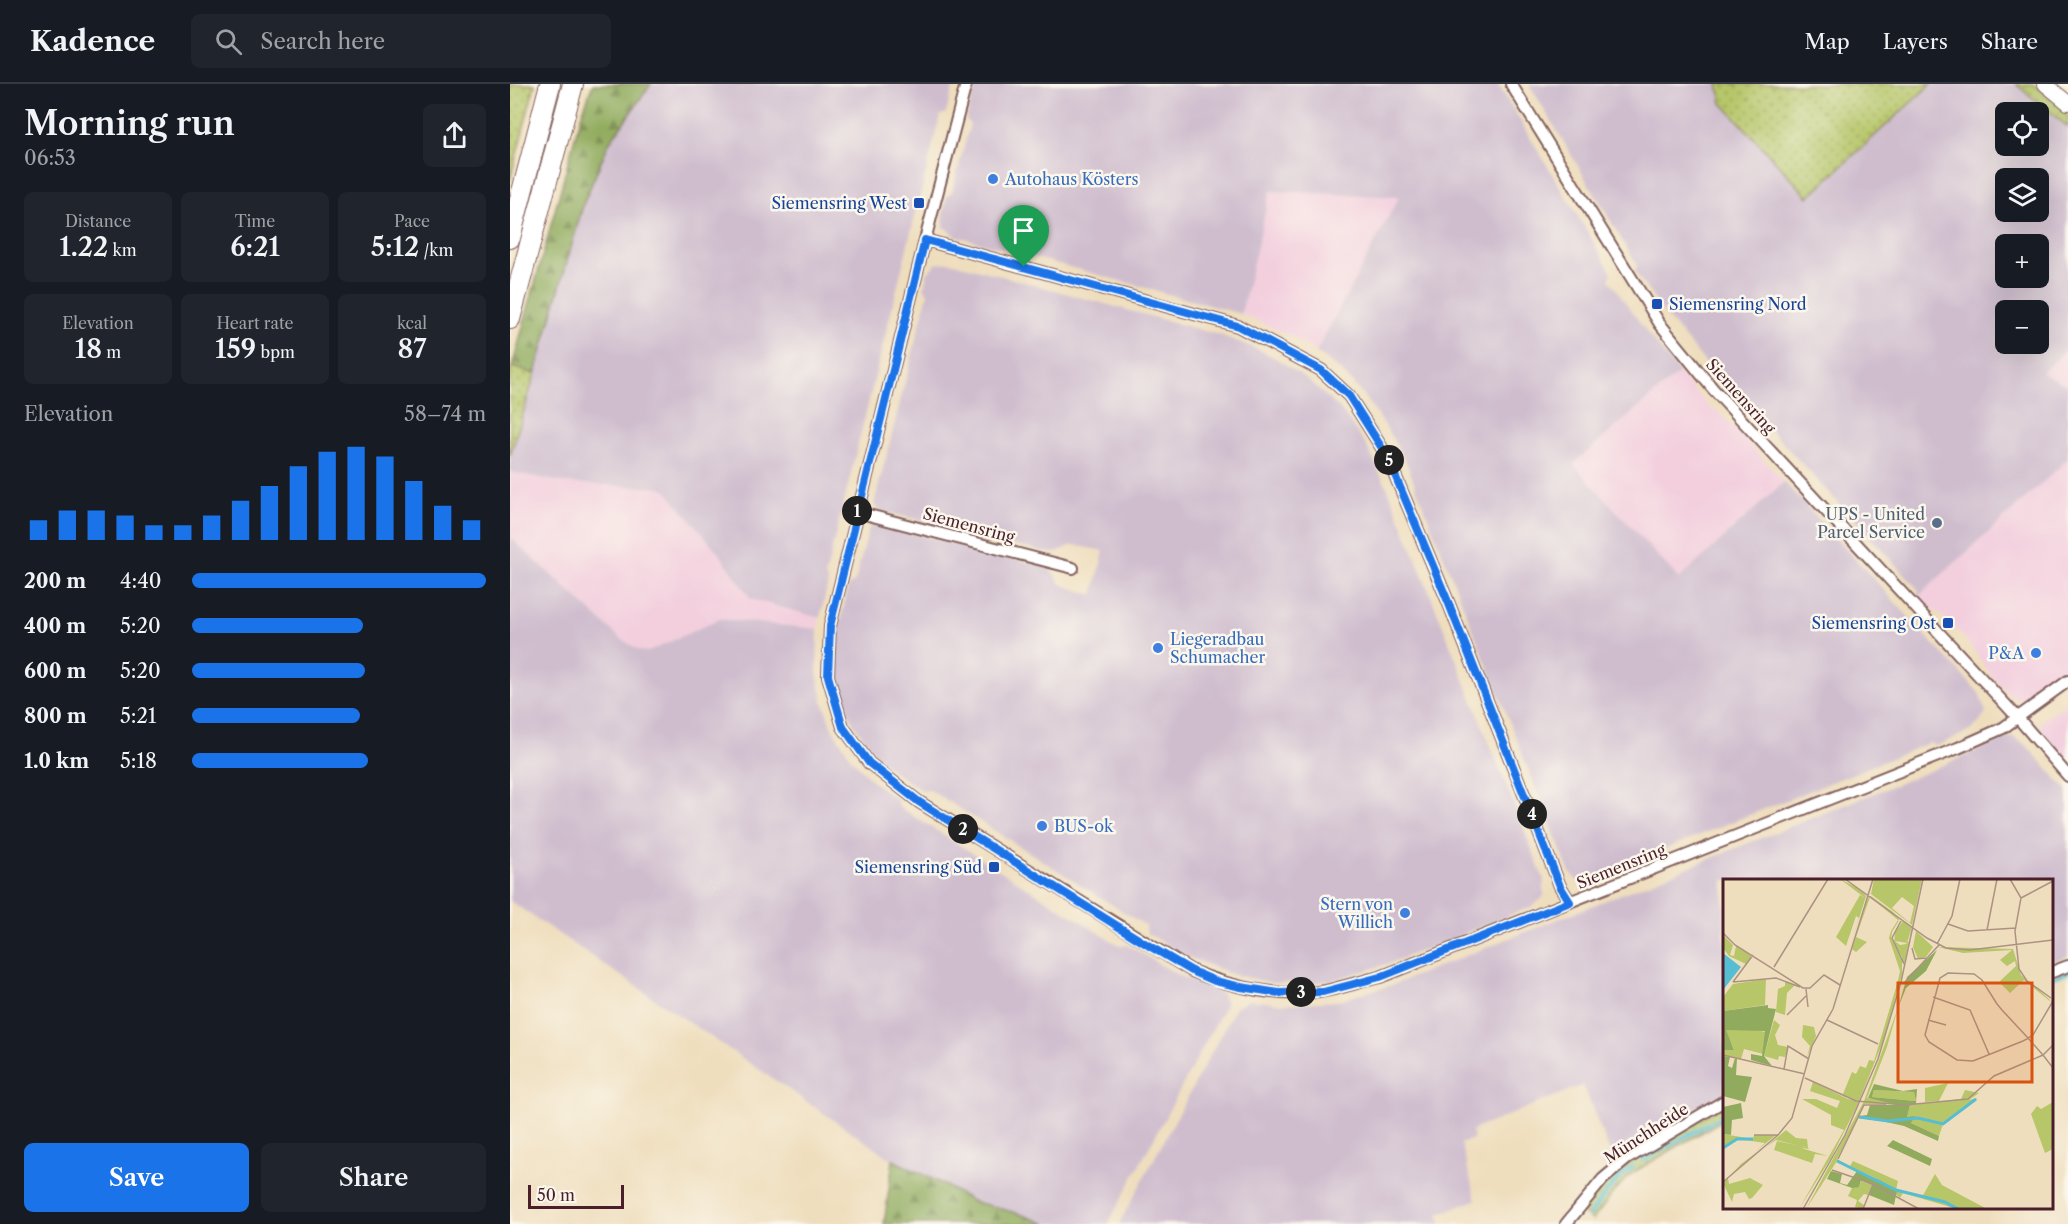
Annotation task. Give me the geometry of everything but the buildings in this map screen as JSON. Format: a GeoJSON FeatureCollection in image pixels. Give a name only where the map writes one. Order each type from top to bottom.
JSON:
{"type":"FeatureCollection","features":[{"type":"Feature","properties":{"kind":"highway"},"geometry":{"type":"LineString","coordinates":[[510,238],[550,84]]}},
{"type":"Feature","properties":{"kind":"highway"},"geometry":{"type":"LineString","coordinates":[[510,319],[573,84]]}},
{"type":"Feature","properties":{"kind":"highway"},"geometry":{"type":"LineString","coordinates":[[560,137],[575,112],[585,84]]}},
{"type":"Feature","properties":{"kind":"street","name":"Siemensring"},"geometry":{"type":"LineString","coordinates":[[966,84],[925,240],[830,626],[828,676],[843,727],[869,763],[919,802],[1192,971],[1215,981],[1279,993],[1323,992],[1380,977],[1958,748],[2003,728],[2068,681]]}},
{"type":"Feature","properties":{"kind":"street","name":"Siemensring"},"geometry":{"type":"LineString","coordinates":[[1511,84],[1660,324],[1713,389],[2018,718],[2068,776]]}},
{"type":"Feature","properties":{"kind":"street"},"geometry":{"type":"LineString","coordinates":[[2045,84],[2068,103]]}},
{"type":"Feature","properties":{"kind":"street"},"geometry":{"type":"LineString","coordinates":[[925,240],[1238,326],[1321,370],[1349,396],[1387,456],[1449,604],[1560,886],[1570,902]]}},
{"type":"Feature","properties":{"kind":"street","name":"Siemensring"},"geometry":{"type":"LineString","coordinates":[[857,512],[1074,568]]}},
{"type":"Feature","properties":{"kind":"street"},"geometry":{"type":"LineString","coordinates":[[2053,972],[2068,966]]}},
{"type":"Feature","properties":{"kind":"street","name":"Münchheide"},"geometry":{"type":"LineString","coordinates":[[1566,1224],[1603,1179],[1627,1159],[1723,1102]]}},
{"type":"Feature","properties":{"kind":"shaded area"},"geometry":{"type":"Polygon","coordinates":[[[651,84],[954,84],[946,113],[940,116],[825,577],[828,582],[820,618],[751,599],[722,557],[664,488],[566,483],[510,472],[510,456],[583,202],[609,143],[651,84]]]}},
{"type":"Feature","properties":{"kind":"shaded area"},"geometry":{"type":"Polygon","coordinates":[[[976,84],[1498,84],[1612,273],[1609,279],[1679,373],[1573,464],[1679,579],[1784,482],[1979,693],[1986,713],[1970,731],[1936,746],[1929,743],[1662,850],[1659,856],[1594,883],[1579,883],[1569,871],[1406,462],[1384,424],[1360,391],[1343,373],[1316,352],[1399,197],[1270,191],[1241,314],[956,236],[944,227],[943,213],[947,196],[952,192],[970,124],[966,119],[976,84]]]}},
{"type":"Feature","properties":{"kind":"shaded area"},"geometry":{"type":"Polygon","coordinates":[[[1529,84],[1718,84],[1722,103],[1808,196],[1931,84],[2016,84],[2038,102],[1995,102],[1995,156],[2049,156],[2049,111],[2068,127],[2068,348],[2042,372],[2068,386],[2068,459],[1918,597],[1918,589],[1731,387],[1725,386],[1666,316],[1635,272],[1637,265],[1529,84]]]}},
{"type":"Feature","properties":{"kind":"shaded area"},"geometry":{"type":"Polygon","coordinates":[[[1270,191],[1399,197],[1316,352],[1291,336],[1241,314],[1270,191]]]}},
{"type":"Feature","properties":{"kind":"shaded area"},"geometry":{"type":"Polygon","coordinates":[[[950,262],[1223,336],[1277,359],[1307,379],[1340,409],[1365,443],[1389,491],[1544,880],[1544,896],[1533,906],[1388,964],[1333,980],[1273,983],[1234,975],[1188,957],[1147,933],[1146,926],[930,790],[923,791],[896,773],[877,756],[853,723],[843,697],[837,669],[842,614],[849,585],[855,582],[869,528],[876,524],[1041,565],[1050,569],[1062,585],[1093,595],[1104,551],[1073,545],[1054,553],[1045,552],[878,510],[874,504],[928,293],[924,287],[927,274],[935,264],[950,262]]]}},
{"type":"Feature","properties":{"kind":"shaded area"},"geometry":{"type":"Polygon","coordinates":[[[2068,348],[2068,386],[2041,372],[2068,348]]]}},
{"type":"Feature","properties":{"kind":"shaded area"},"geometry":{"type":"Polygon","coordinates":[[[1679,373],[1711,409],[1717,410],[1784,482],[1679,579],[1572,464],[1679,373]]]}},
{"type":"Feature","properties":{"kind":"shaded area"},"geometry":{"type":"Polygon","coordinates":[[[2068,459],[2068,667],[2030,697],[2020,699],[2010,695],[1995,681],[1967,641],[1949,622],[1918,597],[2068,459]]]}},
{"type":"Feature","properties":{"kind":"shaded area"},"geometry":{"type":"Polygon","coordinates":[[[510,472],[566,483],[664,488],[722,557],[751,599],[820,618],[818,629],[719,619],[647,652],[640,651],[621,639],[510,537],[510,472]]]}},
{"type":"Feature","properties":{"kind":"shaded area"},"geometry":{"type":"Polygon","coordinates":[[[510,537],[621,639],[640,651],[648,652],[719,619],[818,629],[817,673],[823,702],[832,728],[851,758],[872,781],[897,800],[899,807],[1120,946],[1127,945],[1178,975],[1221,993],[1226,1004],[1108,1224],[1047,1224],[971,1201],[893,1160],[510,901],[510,537]]]}},
{"type":"Feature","properties":{"kind":"shaded area"},"geometry":{"type":"Polygon","coordinates":[[[2068,702],[2068,760],[2041,731],[2040,723],[2068,702]]]}},
{"type":"Feature","properties":{"kind":"shaded area"},"geometry":{"type":"Polygon","coordinates":[[[2013,737],[2026,745],[2068,791],[2068,956],[2053,962],[2053,879],[1723,879],[1723,1094],[1656,1130],[1614,1162],[1583,1085],[1472,1130],[1474,1139],[1461,1143],[1476,1200],[1438,1214],[1441,1224],[1119,1224],[1236,1007],[1249,1000],[1284,1004],[1337,1001],[1395,984],[1920,775],[2013,737]]]}},
{"type":"Feature","properties":{"kind":"green space"},"geometry":{"type":"Polygon","coordinates":[[[510,84],[535,84],[510,180],[510,84]]]}},
{"type":"Feature","properties":{"kind":"green space"},"geometry":{"type":"Polygon","coordinates":[[[593,84],[651,84],[609,143],[584,202],[535,374],[512,367],[580,119],[593,84]]]}},
{"type":"Feature","properties":{"kind":"green space"},"geometry":{"type":"Polygon","coordinates":[[[1718,84],[1931,84],[1808,197],[1722,103],[1718,84]]]}},
{"type":"Feature","properties":{"kind":"green space"},"geometry":{"type":"Polygon","coordinates":[[[2016,84],[2033,84],[2068,112],[2068,127],[2049,111],[2049,102],[2038,102],[2016,84]]]}},
{"type":"Feature","properties":{"kind":"green space"},"geometry":{"type":"Polygon","coordinates":[[[512,367],[535,374],[510,456],[510,374],[512,367]]]}},
{"type":"Feature","properties":{"kind":"green space"},"geometry":{"type":"Polygon","coordinates":[[[1723,1105],[1723,1120],[1632,1173],[1615,1190],[1593,1220],[1580,1211],[1605,1182],[1628,1164],[1723,1105]]]}},
{"type":"Feature","properties":{"kind":"green space"},"geometry":{"type":"Polygon","coordinates":[[[893,1160],[972,1201],[1047,1224],[884,1224],[893,1160]]]}},
{"type":"Feature","properties":{"kind":"waterway"},"geometry":{"type":"LineString","coordinates":[[2053,978],[2068,972]]}},
{"type":"Feature","properties":{"kind":"waterway"},"geometry":{"type":"LineString","coordinates":[[1642,1161],[1723,1116]]}},
{"type":"Feature","properties":{"kind":"waterway"},"geometry":{"type":"LineString","coordinates":[[1589,1216],[1614,1183],[1633,1167]]}},
{"type":"Feature","properties":{"kind":"place","name":"Autohaus Kösters"},"geometry":{"type":"Point","coordinates":[993,179]}},
{"type":"Feature","properties":{"kind":"place","name":"Siemensring West"},"geometry":{"type":"Point","coordinates":[919,203]}},
{"type":"Feature","properties":{"kind":"place","name":"Siemensring Nord"},"geometry":{"type":"Point","coordinates":[1657,304]}},
{"type":"Feature","properties":{"kind":"place","name":"UPS - United Parcel Service"},"geometry":{"type":"Point","coordinates":[1937,523]}},
{"type":"Feature","properties":{"kind":"place","name":"Siemensring Ost"},"geometry":{"type":"Point","coordinates":[1948,623]}},
{"type":"Feature","properties":{"kind":"place","name":"Liegeradbau Schumacher"},"geometry":{"type":"Point","coordinates":[1158,648]}},
{"type":"Feature","properties":{"kind":"place","name":"P&A"},"geometry":{"type":"Point","coordinates":[2036,653]}},
{"type":"Feature","properties":{"kind":"place","name":"BUS-ok"},"geometry":{"type":"Point","coordinates":[1042,826]}},
{"type":"Feature","properties":{"kind":"place","name":"Siemensring Süd"},"geometry":{"type":"Point","coordinates":[994,867]}},
{"type":"Feature","properties":{"kind":"place","name":"Stern von Willich"},"geometry":{"type":"Point","coordinates":[1405,913]}},
{"type":"Feature","properties":{"kind":"route"},"geometry":{"type":"LineString","coordinates":[[925,240],[1024,267],[1238,326],[1321,370],[1349,396],[1387,456],[1449,604],[1560,886],[1570,902],[1380,977],[1323,992],[1279,993],[1241,987],[1215,981],[1192,971],[1151,947],[919,802],[869,763],[843,727],[828,676],[830,626],[925,240]]}}]}
